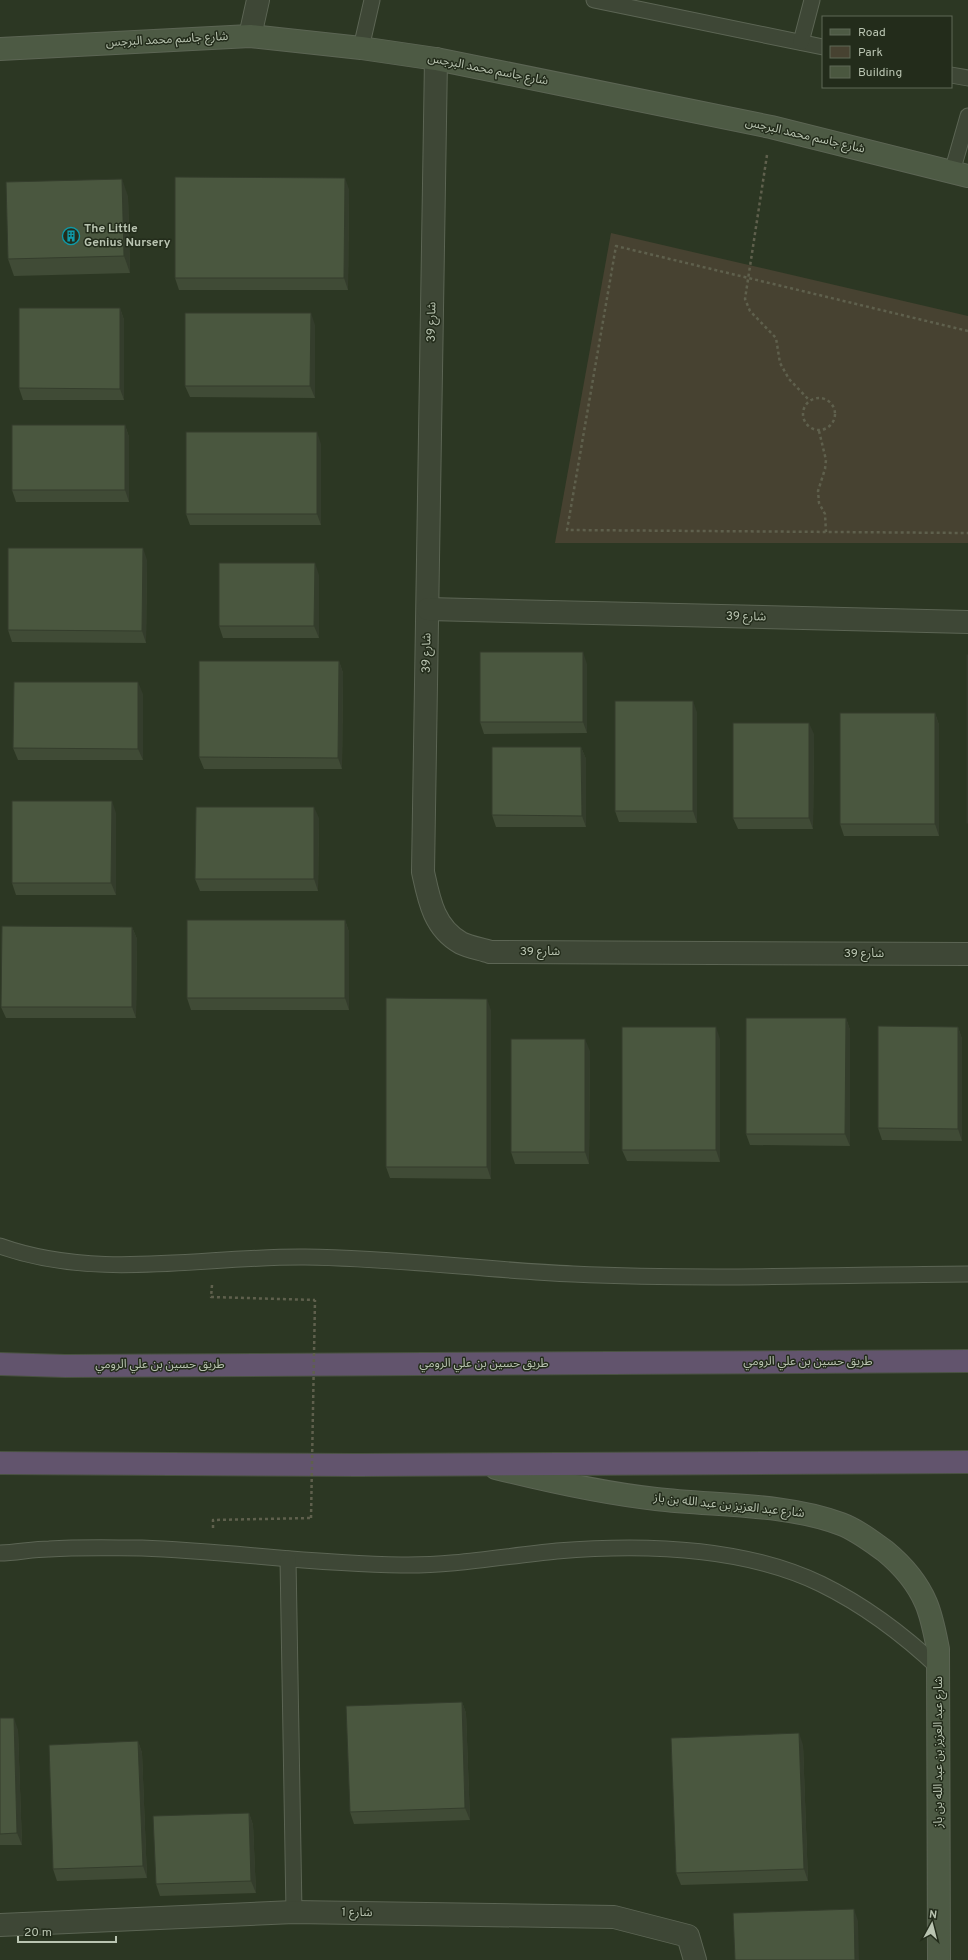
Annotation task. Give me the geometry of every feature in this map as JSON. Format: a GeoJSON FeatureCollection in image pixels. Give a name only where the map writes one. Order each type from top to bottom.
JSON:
{"type":"FeatureCollection","features":[{"type":"Feature","properties":{"kind":"highway","name":"طريق حسين بن علي الرومي"},"geometry":{"type":"LineString","coordinates":[[0,1364],[65,1366],[968,1361]]}},
{"type":"Feature","properties":{"kind":"highway"},"geometry":{"type":"LineString","coordinates":[[0,1462],[342,1465],[477,1463],[968,1462]]}},
{"type":"Feature","properties":{"kind":"street"},"geometry":{"type":"LineString","coordinates":[[250,36],[258,0]]}},
{"type":"Feature","properties":{"kind":"street","name":"شارع جاسم محمد البرجس"},"geometry":{"type":"LineString","coordinates":[[0,49],[250,36],[361,48],[436,59],[771,127],[960,174]]}},
{"type":"Feature","properties":{"kind":"street","name":"شارع 39"},"geometry":{"type":"LineString","coordinates":[[436,59],[423,872],[429,903],[442,928],[461,943],[490,952],[968,954]]}},
{"type":"Feature","properties":{"kind":"street","name":"شارع 39"},"geometry":{"type":"LineString","coordinates":[[428,609],[968,622]]}},
{"type":"Feature","properties":{"kind":"street","name":"شارع عبد العزيز بن عبد الله بن باز"},"geometry":{"type":"LineString","coordinates":[[477,1463],[536,1478],[595,1490],[655,1499],[807,1514],[842,1524],[867,1538],[892,1557],[914,1581],[926,1602],[934,1626],[938,1649],[940,1669],[939,1960]]}},
{"type":"Feature","properties":{"kind":"street","name":"شارع 1"},"geometry":{"type":"LineString","coordinates":[[0,1925],[294,1912],[614,1917],[688,1936],[695,1960]]}},
{"type":"Feature","properties":{"kind":"lane"},"geometry":{"type":"LineString","coordinates":[[361,48],[372,0]]}},
{"type":"Feature","properties":{"kind":"lane"},"geometry":{"type":"LineString","coordinates":[[594,0],[822,47]]}},
{"type":"Feature","properties":{"kind":"lane"},"geometry":{"type":"LineString","coordinates":[[802,42],[812,0]]}},
{"type":"Feature","properties":{"kind":"lane"},"geometry":{"type":"LineString","coordinates":[[952,74],[968,78]]}},
{"type":"Feature","properties":{"kind":"lane"},"geometry":{"type":"LineString","coordinates":[[960,174],[968,116]]}},
{"type":"Feature","properties":{"kind":"lane"},"geometry":{"type":"LineString","coordinates":[[0,1246],[22,1253],[57,1260],[147,1265],[302,1257],[362,1258],[588,1275],[758,1277],[968,1274]]}},
{"type":"Feature","properties":{"kind":"lane"},"geometry":{"type":"LineString","coordinates":[[0,1553],[46,1549],[142,1548],[362,1564],[410,1565],[452,1563],[556,1551],[612,1548],[668,1549],[746,1559],[783,1569],[820,1583],[887,1623],[940,1669]]}},
{"type":"Feature","properties":{"kind":"lane"},"geometry":{"type":"LineString","coordinates":[[288,1559],[294,1912]]}},
{"type":"Feature","properties":{"kind":"path"},"geometry":{"type":"LineString","coordinates":[[771,127],[745,299],[750,311],[776,338],[780,363],[789,379],[809,400]]}},
{"type":"Feature","properties":{"kind":"path"},"geometry":{"type":"LineString","coordinates":[[968,331],[616,246],[567,530],[968,533]]}},
{"type":"Feature","properties":{"kind":"path"},"geometry":{"type":"LineString","coordinates":[[819,397],[830,401],[836,409],[835,420],[829,428],[819,431],[809,428],[803,419],[803,409],[809,400],[819,397]]}},
{"type":"Feature","properties":{"kind":"path"},"geometry":{"type":"LineString","coordinates":[[819,431],[826,460],[826,469],[818,491],[820,503],[825,514],[826,532]]}},
{"type":"Feature","properties":{"kind":"path"},"geometry":{"type":"LineString","coordinates":[[212,1283],[211,1297],[315,1300],[311,1518]]}},
{"type":"Feature","properties":{"kind":"green space"},"geometry":{"type":"Polygon","coordinates":[[[611,233],[968,316],[968,543],[555,543],[611,233]]]}},
{"type":"Feature","properties":{"kind":"building"},"geometry":{"type":"Polygon","coordinates":[[[175,177],[345,178],[344,278],[175,278],[175,177]]]}},
{"type":"Feature","properties":{"kind":"building","name":"The Little Genius Nursery"},"geometry":{"type":"Polygon","coordinates":[[[122,179],[124,256],[8,259],[6,182],[122,179]]]}},
{"type":"Feature","properties":{"kind":"building"},"geometry":{"type":"Polygon","coordinates":[[[19,308],[120,308],[120,389],[19,388],[19,308]]]}},
{"type":"Feature","properties":{"kind":"building"},"geometry":{"type":"Polygon","coordinates":[[[185,313],[311,313],[310,386],[185,386],[185,313]]]}},
{"type":"Feature","properties":{"kind":"building"},"geometry":{"type":"Polygon","coordinates":[[[12,425],[125,425],[125,490],[12,490],[12,425]]]}},
{"type":"Feature","properties":{"kind":"building"},"geometry":{"type":"Polygon","coordinates":[[[186,432],[317,432],[317,514],[186,514],[186,432]]]}},
{"type":"Feature","properties":{"kind":"building"},"geometry":{"type":"Polygon","coordinates":[[[8,548],[143,548],[142,631],[8,630],[8,548]]]}},
{"type":"Feature","properties":{"kind":"building"},"geometry":{"type":"Polygon","coordinates":[[[219,563],[315,563],[314,626],[219,626],[219,563]]]}},
{"type":"Feature","properties":{"kind":"building"},"geometry":{"type":"Polygon","coordinates":[[[480,652],[583,652],[583,722],[480,722],[480,652]]]}},
{"type":"Feature","properties":{"kind":"building"},"geometry":{"type":"Polygon","coordinates":[[[968,655],[968,823],[967,823],[968,655]]]}},
{"type":"Feature","properties":{"kind":"building"},"geometry":{"type":"Polygon","coordinates":[[[199,661],[339,661],[338,758],[199,757],[199,661]]]}},
{"type":"Feature","properties":{"kind":"building"},"geometry":{"type":"Polygon","coordinates":[[[14,682],[138,682],[138,749],[13,748],[14,682]]]}},
{"type":"Feature","properties":{"kind":"building"},"geometry":{"type":"Polygon","coordinates":[[[615,701],[693,701],[693,811],[615,811],[615,701]]]}},
{"type":"Feature","properties":{"kind":"building"},"geometry":{"type":"Polygon","coordinates":[[[840,713],[935,713],[935,824],[840,824],[840,713]]]}},
{"type":"Feature","properties":{"kind":"building"},"geometry":{"type":"Polygon","coordinates":[[[733,723],[809,723],[809,818],[733,818],[733,723]]]}},
{"type":"Feature","properties":{"kind":"building"},"geometry":{"type":"Polygon","coordinates":[[[492,747],[581,747],[582,816],[492,815],[492,747]]]}},
{"type":"Feature","properties":{"kind":"building"},"geometry":{"type":"Polygon","coordinates":[[[12,801],[112,801],[111,883],[12,883],[12,801]]]}},
{"type":"Feature","properties":{"kind":"building"},"geometry":{"type":"Polygon","coordinates":[[[196,807],[314,807],[314,879],[195,879],[196,807]]]}},
{"type":"Feature","properties":{"kind":"building"},"geometry":{"type":"Polygon","coordinates":[[[187,920],[345,920],[345,998],[187,998],[187,920]]]}},
{"type":"Feature","properties":{"kind":"building"},"geometry":{"type":"Polygon","coordinates":[[[2,926],[132,927],[132,1007],[1,1007],[2,926]]]}},
{"type":"Feature","properties":{"kind":"building"},"geometry":{"type":"Polygon","coordinates":[[[386,998],[487,999],[487,1167],[386,1167],[386,998]]]}},
{"type":"Feature","properties":{"kind":"building"},"geometry":{"type":"Polygon","coordinates":[[[746,1018],[846,1018],[845,1134],[746,1134],[746,1018]]]}},
{"type":"Feature","properties":{"kind":"building"},"geometry":{"type":"Polygon","coordinates":[[[878,1026],[958,1027],[958,1129],[878,1128],[878,1026]]]}},
{"type":"Feature","properties":{"kind":"building"},"geometry":{"type":"Polygon","coordinates":[[[622,1027],[716,1027],[716,1150],[622,1150],[622,1027]]]}},
{"type":"Feature","properties":{"kind":"building"},"geometry":{"type":"Polygon","coordinates":[[[511,1039],[585,1039],[585,1152],[511,1152],[511,1039]]]}},
{"type":"Feature","properties":{"kind":"building"},"geometry":{"type":"Polygon","coordinates":[[[462,1702],[465,1808],[350,1812],[346,1706],[462,1702]]]}},
{"type":"Feature","properties":{"kind":"building"},"geometry":{"type":"Polygon","coordinates":[[[0,1718],[14,1718],[17,1833],[0,1834],[0,1718]]]}},
{"type":"Feature","properties":{"kind":"building"},"geometry":{"type":"Polygon","coordinates":[[[799,1733],[804,1869],[676,1873],[671,1738],[799,1733]]]}},
{"type":"Feature","properties":{"kind":"building"},"geometry":{"type":"Polygon","coordinates":[[[138,1741],[143,1866],[53,1869],[49,1745],[138,1741]]]}},
{"type":"Feature","properties":{"kind":"building"},"geometry":{"type":"Polygon","coordinates":[[[249,1813],[251,1881],[156,1884],[153,1816],[249,1813]]]}},
{"type":"Feature","properties":{"kind":"building"},"geometry":{"type":"Polygon","coordinates":[[[854,1909],[855,1960],[735,1960],[733,1913],[854,1909]]]}},
{"type":"Feature","properties":{"kind":"place","name":"The Little Genius Nursery"},"geometry":{"type":"Point","coordinates":[71,236]}}]}
